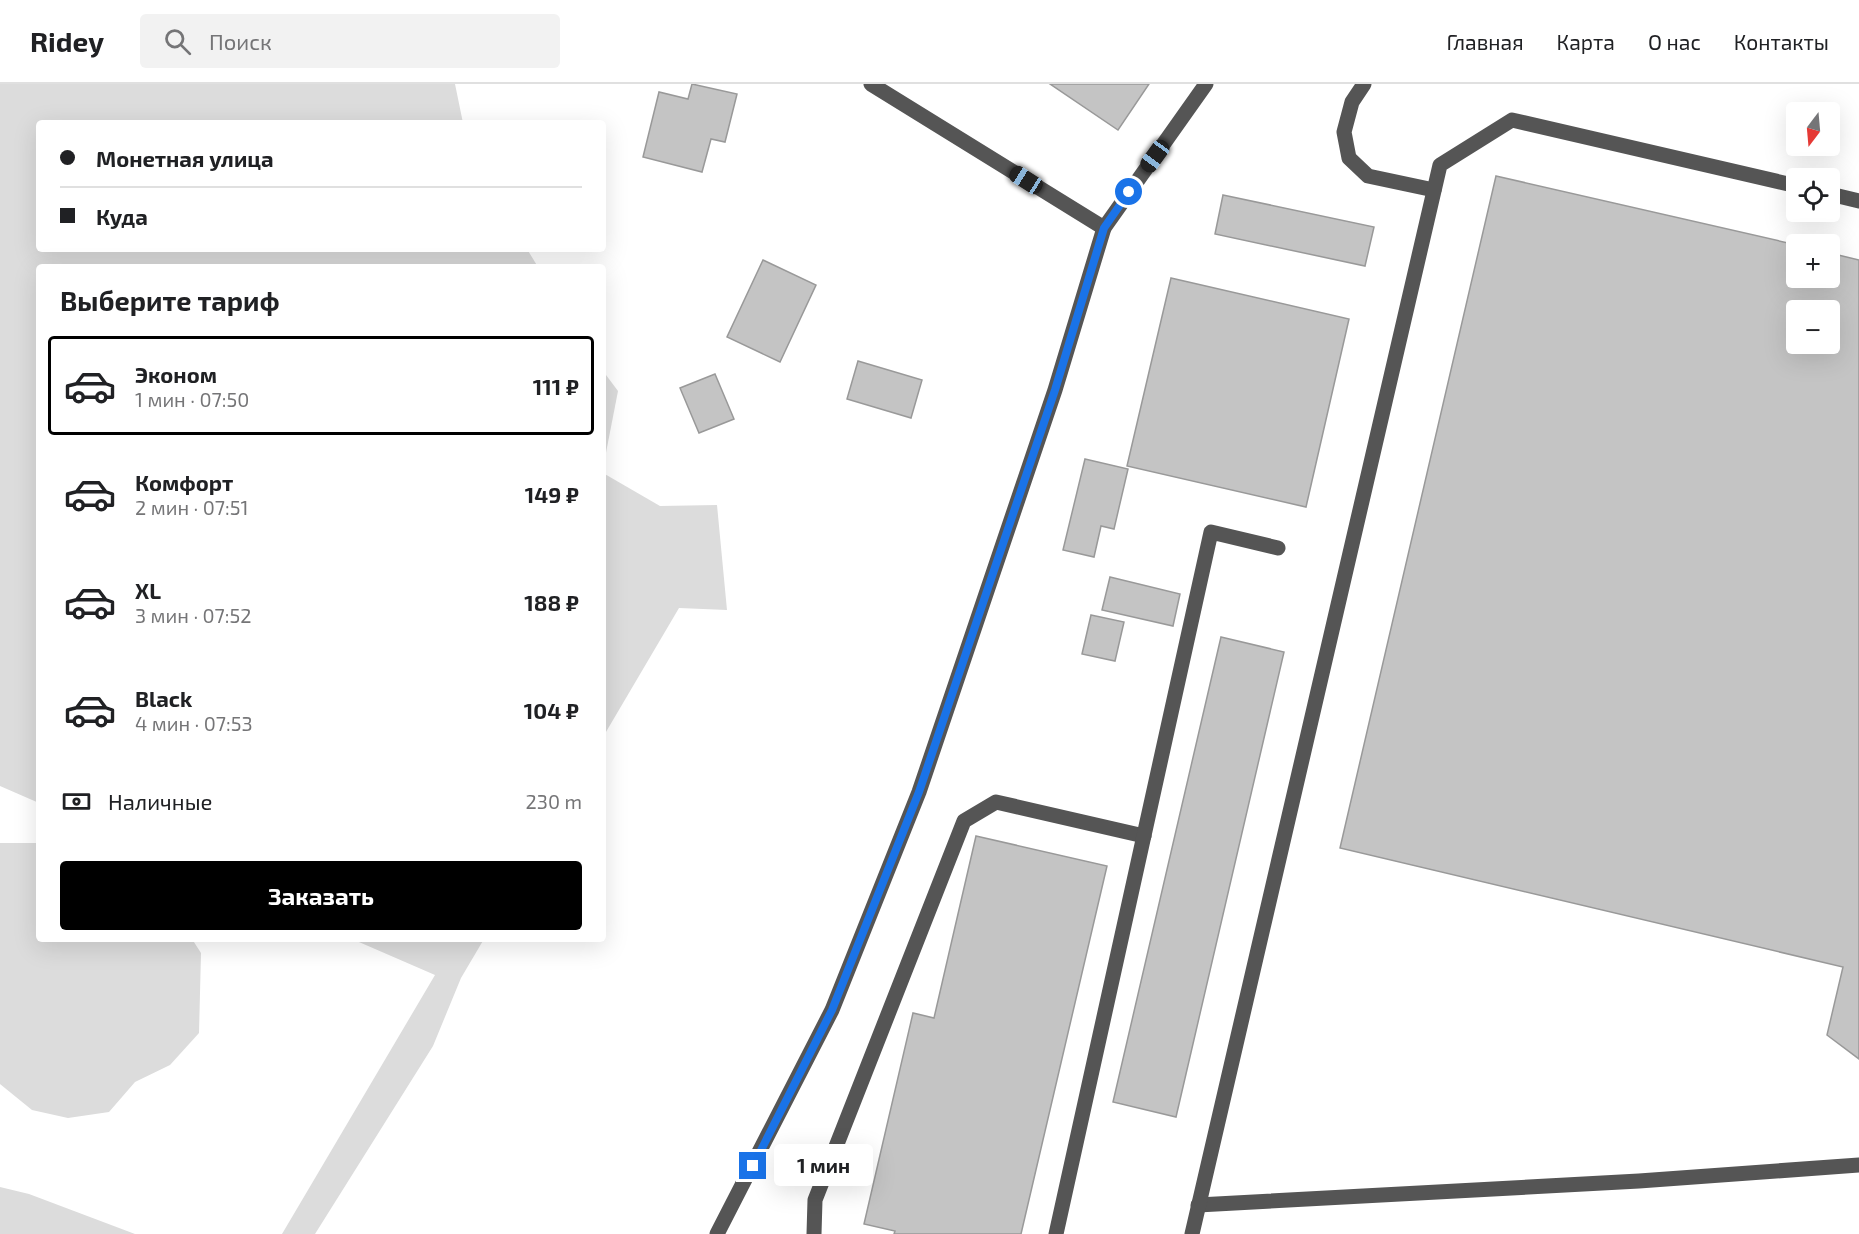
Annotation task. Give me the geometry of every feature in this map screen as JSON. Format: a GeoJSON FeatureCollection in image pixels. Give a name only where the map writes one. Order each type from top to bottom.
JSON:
{"type":"FeatureCollection","features":[{"type":"Feature","properties":{"kind":"street"},"geometry":{"type":"LineString","coordinates":[[872,84],[1104,228]]}},
{"type":"Feature","properties":{"kind":"street"},"geometry":{"type":"LineString","coordinates":[[717,1234],[832,1010],[919,792],[1055,390],[1104,228],[1206,84]]}},
{"type":"Feature","properties":{"kind":"street"},"geometry":{"type":"LineString","coordinates":[[1364,84],[1352,102],[1344,132],[1349,158],[1368,176],[1434,190]]}},
{"type":"Feature","properties":{"kind":"street"},"geometry":{"type":"LineString","coordinates":[[1192,1234],[1440,165],[1512,120],[1786,183]]}},
{"type":"Feature","properties":{"kind":"street"},"geometry":{"type":"LineString","coordinates":[[1840,196],[1859,201]]}},
{"type":"Feature","properties":{"kind":"street"},"geometry":{"type":"LineString","coordinates":[[1056,1234],[1211,532],[1278,548]]}},
{"type":"Feature","properties":{"kind":"street"},"geometry":{"type":"LineString","coordinates":[[814,1234],[815,1200],[964,821],[996,802],[1144,836]]}},
{"type":"Feature","properties":{"kind":"street"},"geometry":{"type":"LineString","coordinates":[[1198,1205],[1639,1181],[1859,1165]]}},
{"type":"Feature","properties":{"kind":"shaded area"},"geometry":{"type":"Polygon","coordinates":[[[0,84],[455,84],[462,120],[36,120],[36,252],[529,252],[536,264],[36,264],[36,802],[0,786],[0,84]]]}},
{"type":"Feature","properties":{"kind":"shaded area"},"geometry":{"type":"Polygon","coordinates":[[[606,375],[618,391],[606,453],[606,375]]]}},
{"type":"Feature","properties":{"kind":"shaded area"},"geometry":{"type":"Polygon","coordinates":[[[606,475],[660,506],[717,505],[727,610],[679,608],[606,732],[606,475]]]}},
{"type":"Feature","properties":{"kind":"shaded area"},"geometry":{"type":"Polygon","coordinates":[[[0,843],[36,843],[36,942],[194,942],[201,953],[199,1033],[170,1065],[135,1082],[109,1112],[68,1118],[32,1110],[0,1084],[0,843]]]}},
{"type":"Feature","properties":{"kind":"shaded area"},"geometry":{"type":"Polygon","coordinates":[[[359,942],[482,942],[461,978],[433,1046],[315,1234],[282,1234],[435,975],[359,942]]]}},
{"type":"Feature","properties":{"kind":"shaded area"},"geometry":{"type":"Polygon","coordinates":[[[0,1187],[29,1194],[135,1234],[0,1234],[0,1187]]]}},
{"type":"Feature","properties":{"kind":"building"},"geometry":{"type":"Polygon","coordinates":[[[692,84],[737,94],[725,142],[711,139],[702,172],[643,157],[659,92],[688,99],[692,84]]]}},
{"type":"Feature","properties":{"kind":"building"},"geometry":{"type":"Polygon","coordinates":[[[1050,84],[1149,84],[1118,130],[1050,84]]]}},
{"type":"Feature","properties":{"kind":"building"},"geometry":{"type":"Polygon","coordinates":[[[1496,176],[1786,242],[1786,288],[1840,288],[1840,255],[1859,260],[1859,1059],[1827,1035],[1843,967],[1340,848],[1496,176]]]}},
{"type":"Feature","properties":{"kind":"building"},"geometry":{"type":"Polygon","coordinates":[[[1223,195],[1374,227],[1365,266],[1215,234],[1223,195]]]}},
{"type":"Feature","properties":{"kind":"building"},"geometry":{"type":"Polygon","coordinates":[[[763,260],[816,285],[780,362],[727,337],[763,260]]]}},
{"type":"Feature","properties":{"kind":"building"},"geometry":{"type":"Polygon","coordinates":[[[1171,278],[1349,319],[1306,507],[1127,466],[1171,278]]]}},
{"type":"Feature","properties":{"kind":"building"},"geometry":{"type":"Polygon","coordinates":[[[858,361],[922,380],[911,418],[847,399],[858,361]]]}},
{"type":"Feature","properties":{"kind":"building"},"geometry":{"type":"Polygon","coordinates":[[[715,374],[734,419],[699,433],[680,388],[715,374]]]}},
{"type":"Feature","properties":{"kind":"building"},"geometry":{"type":"Polygon","coordinates":[[[1085,459],[1128,469],[1114,529],[1101,526],[1094,557],[1063,550],[1085,459]]]}},
{"type":"Feature","properties":{"kind":"building"},"geometry":{"type":"Polygon","coordinates":[[[1110,577],[1180,594],[1173,626],[1102,610],[1110,577]]]}},
{"type":"Feature","properties":{"kind":"building"},"geometry":{"type":"Polygon","coordinates":[[[1091,615],[1124,622],[1115,661],[1082,654],[1091,615]]]}},
{"type":"Feature","properties":{"kind":"building"},"geometry":{"type":"Polygon","coordinates":[[[1221,637],[1284,652],[1176,1117],[1113,1102],[1221,637]]]}},
{"type":"Feature","properties":{"kind":"building"},"geometry":{"type":"Polygon","coordinates":[[[976,836],[1107,866],[1021,1234],[894,1234],[895,1231],[864,1224],[913,1013],[934,1018],[976,836]]]}},
{"type":"Feature","properties":{"kind":"route"},"geometry":{"type":"LineString","coordinates":[[753,1166],[832,1010],[919,792],[1055,390],[1104,228],[1129,192]]}}]}
